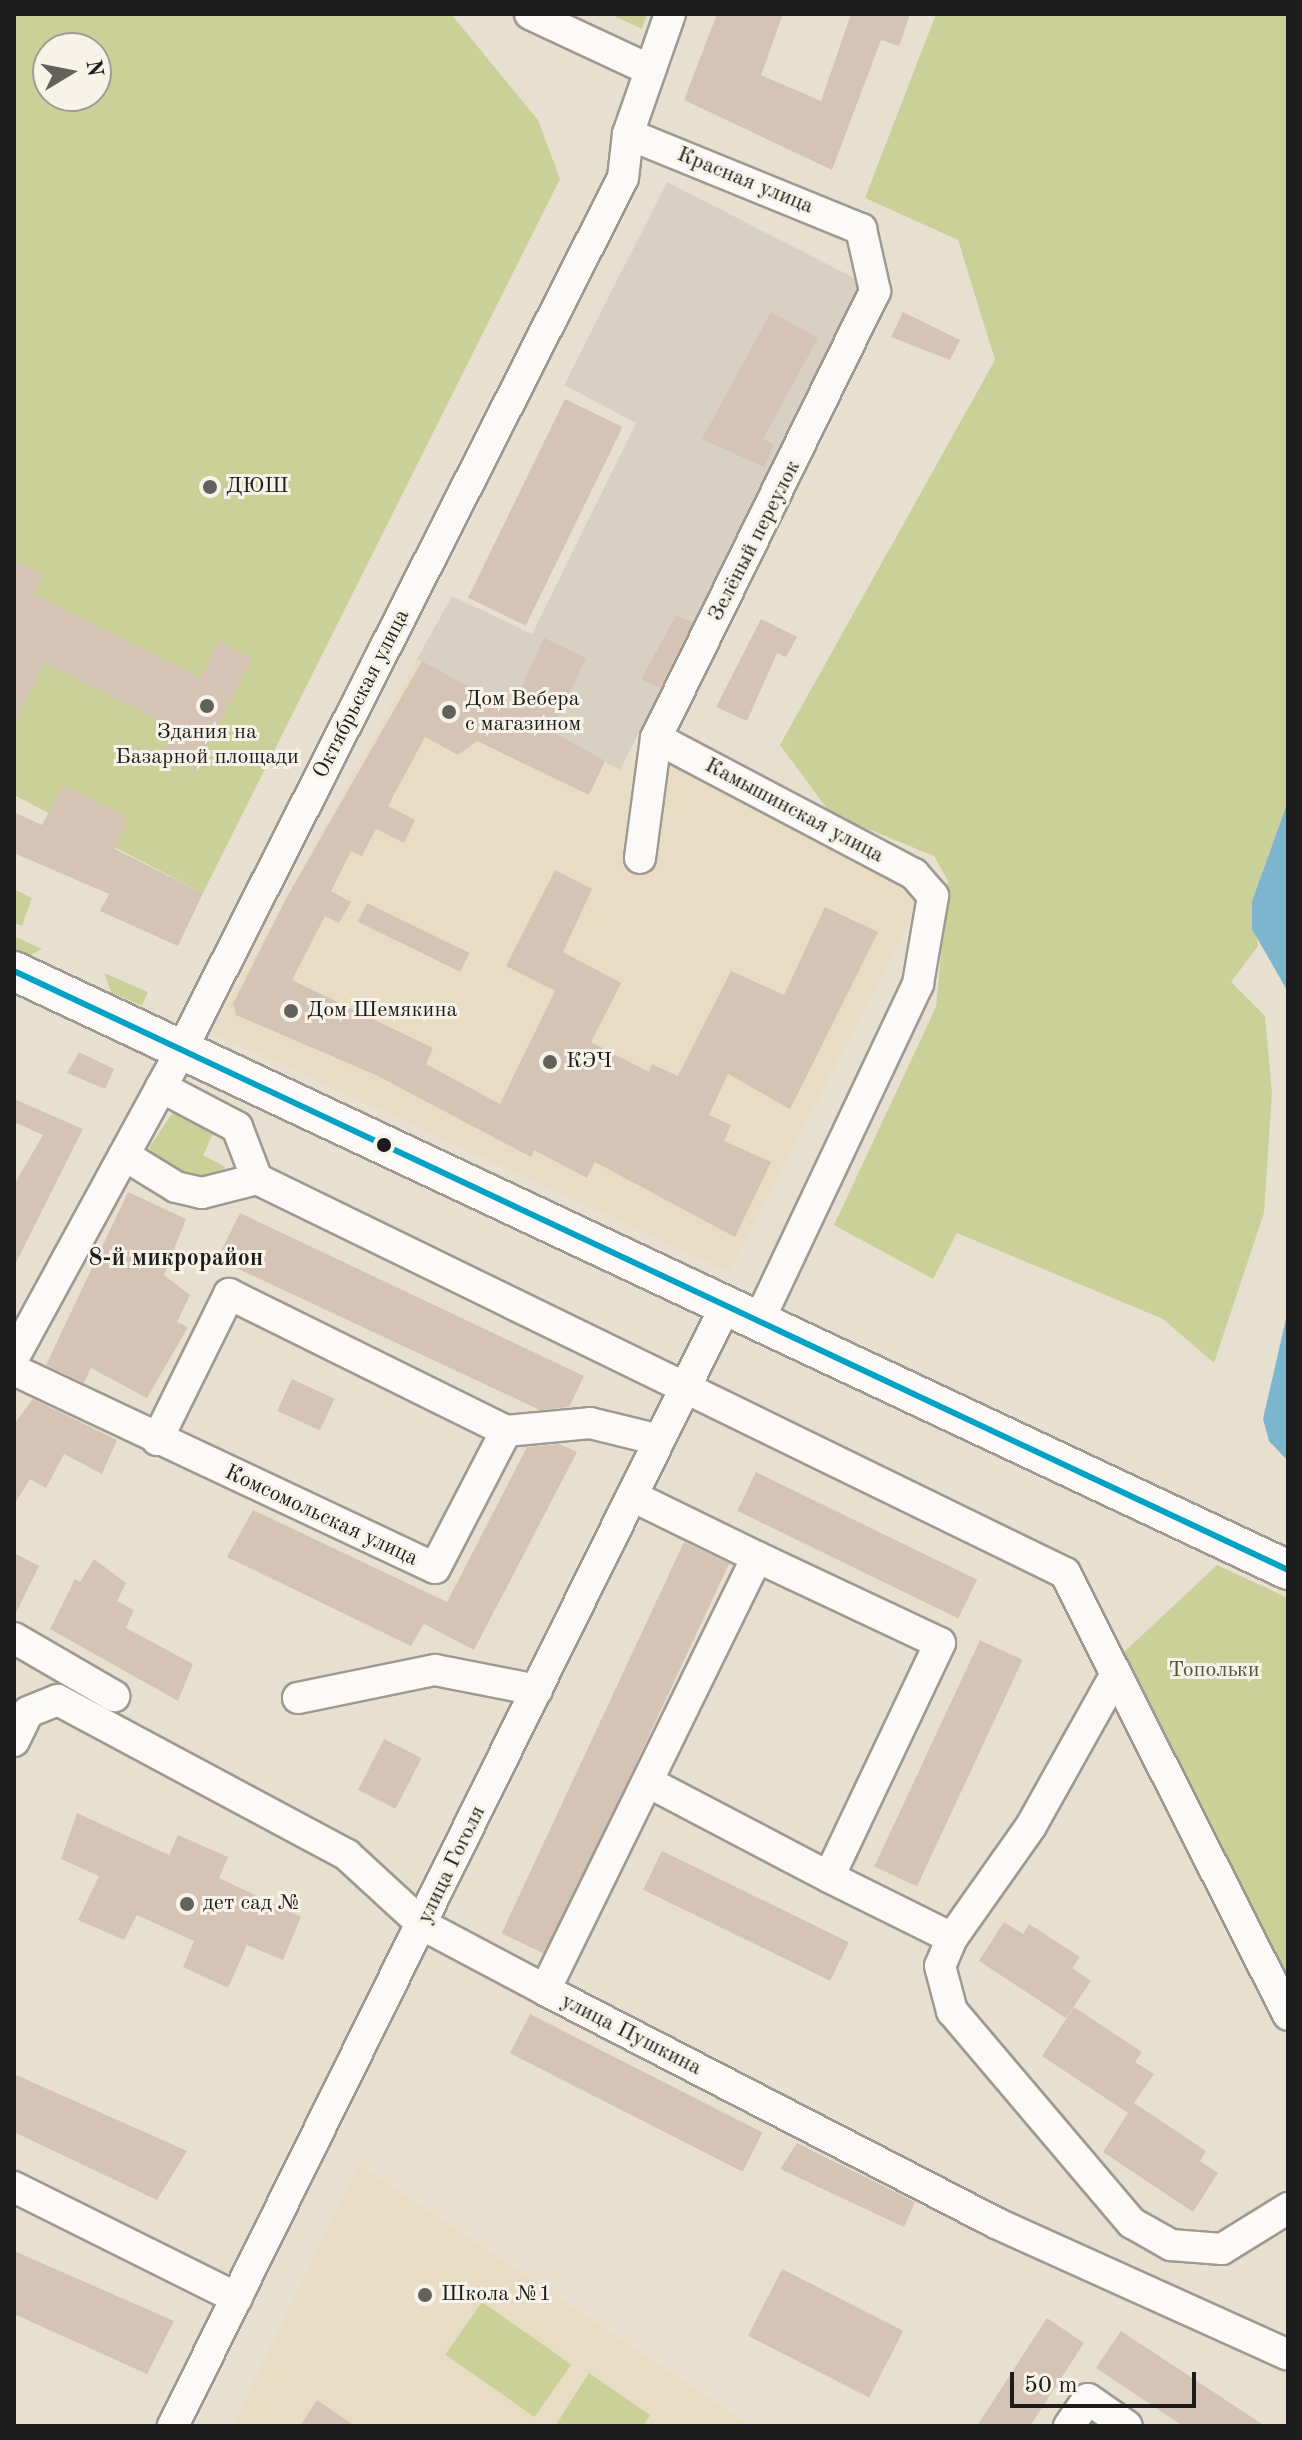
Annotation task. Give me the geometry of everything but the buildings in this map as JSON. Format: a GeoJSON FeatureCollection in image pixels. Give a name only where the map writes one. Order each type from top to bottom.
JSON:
{"type":"FeatureCollection","features":[{"type":"Feature","properties":{"kind":"main road"},"geometry":{"type":"LineString","coordinates":[[14,971],[743,1310],[1288,1570]]}},
{"type":"Feature","properties":{"kind":"street"},"geometry":{"type":"LineString","coordinates":[[530,14],[650,70]]}},
{"type":"Feature","properties":{"kind":"street","name":"Октябрьская улица"},"geometry":{"type":"LineString","coordinates":[[17,1345],[182,1049],[623,178],[628,134],[670,14]]}},
{"type":"Feature","properties":{"kind":"street","name":"Красная улица"},"geometry":{"type":"LineString","coordinates":[[628,134],[861,229]]}},
{"type":"Feature","properties":{"kind":"street","name":"Зелёный переулок"},"geometry":{"type":"LineString","coordinates":[[640,858],[656,738],[866,318],[875,291],[861,229]]}},
{"type":"Feature","properties":{"kind":"street","name":"Камышинская улица"},"geometry":{"type":"LineString","coordinates":[[656,738],[929,886]]}},
{"type":"Feature","properties":{"kind":"street","name":"улица Гоголя"},"geometry":{"type":"LineString","coordinates":[[173,2426],[423,1925],[686,1385],[743,1310],[918,984],[933,922],[929,886]]}},
{"type":"Feature","properties":{"kind":"street"},"geometry":{"type":"LineString","coordinates":[[161,1087],[237,1127],[257,1179]]}},
{"type":"Feature","properties":{"kind":"street"},"geometry":{"type":"LineString","coordinates":[[124,1155],[176,1187],[202,1193],[257,1179],[686,1385],[1065,1573],[1288,2015]]}},
{"type":"Feature","properties":{"kind":"street"},"geometry":{"type":"LineString","coordinates":[[157,1440],[229,1294],[506,1431],[590,1423],[659,1440]]}},
{"type":"Feature","properties":{"kind":"street","name":"Комсомольская улица"},"geometry":{"type":"LineString","coordinates":[[14,1370],[157,1440],[435,1568],[506,1431]]}},
{"type":"Feature","properties":{"kind":"street"},"geometry":{"type":"LineString","coordinates":[[632,1496],[940,1643],[829,1877]]}},
{"type":"Feature","properties":{"kind":"street"},"geometry":{"type":"LineString","coordinates":[[545,1990],[757,1557]]}},
{"type":"Feature","properties":{"kind":"street"},"geometry":{"type":"LineString","coordinates":[[14,1638],[114,1696]]}},
{"type":"Feature","properties":{"kind":"street"},"geometry":{"type":"LineString","coordinates":[[298,1698],[435,1670],[537,1690]]}},
{"type":"Feature","properties":{"kind":"street"},"geometry":{"type":"LineString","coordinates":[[1115,1676],[1031,1826],[952,1938],[940,1966],[952,2011],[1132,2223],[1171,2245],[1222,2249],[1288,2208]]}},
{"type":"Feature","properties":{"kind":"street","name":"улица Пушкина"},"geometry":{"type":"LineString","coordinates":[[14,1741],[28,1712],[58,1700],[347,1855],[423,1925],[545,1990],[996,2223],[1288,2355]]}},
{"type":"Feature","properties":{"kind":"street"},"geometry":{"type":"LineString","coordinates":[[648,1782],[952,1938]]}},
{"type":"Feature","properties":{"kind":"street"},"geometry":{"type":"LineString","coordinates":[[14,2187],[237,2298]]}},
{"type":"Feature","properties":{"kind":"street"},"geometry":{"type":"LineString","coordinates":[[1069,2426],[1088,2399],[1127,2426]]}},
{"type":"Feature","properties":{"kind":"shaded area"},"geometry":{"type":"Polygon","coordinates":[[[667,182],[868,285],[620,770],[417,659],[452,596],[532,634],[636,423],[564,385],[667,182]]]}},
{"type":"Feature","properties":{"kind":"shaded area"},"geometry":{"type":"Polygon","coordinates":[[[417,659],[620,769],[656,738],[931,881],[729,1272],[212,1032],[417,659]]]}},
{"type":"Feature","properties":{"kind":"shaded area","name":"Школа №1"},"geometry":{"type":"Polygon","coordinates":[[[359,2164],[751,2426],[232,2426],[359,2164]]]}},
{"type":"Feature","properties":{"kind":"green space","name":"ДЮШ"},"geometry":{"type":"Polygon","coordinates":[[[14,14],[451,14],[538,120],[560,179],[203,893],[14,795],[14,14]]]}},
{"type":"Feature","properties":{"kind":"green space"},"geometry":{"type":"Polygon","coordinates":[[[610,14],[647,14],[642,29],[610,14]]]}},
{"type":"Feature","properties":{"kind":"green space"},"geometry":{"type":"Polygon","coordinates":[[[936,14],[1288,14],[1288,801],[1252,901],[1258,946],[1231,982],[1265,1016],[1272,1093],[1264,1213],[1214,1363],[1163,1319],[957,1233],[933,1279],[834,1225],[936,1007],[948,881],[934,856],[831,814],[780,745],[995,360],[958,240],[865,198],[936,14]]]}},
{"type":"Feature","properties":{"kind":"green space"},"geometry":{"type":"Polygon","coordinates":[[[14,889],[32,898],[22,926],[14,923],[14,889]]]}},
{"type":"Feature","properties":{"kind":"green space"},"geometry":{"type":"Polygon","coordinates":[[[14,936],[42,949],[26,957],[14,952],[14,936]]]}},
{"type":"Feature","properties":{"kind":"green space"},"geometry":{"type":"Polygon","coordinates":[[[104,973],[148,992],[142,1006],[111,992],[104,973]]]}},
{"type":"Feature","properties":{"kind":"green space"},"geometry":{"type":"Polygon","coordinates":[[[175,1109],[216,1128],[203,1155],[225,1167],[220,1180],[172,1175],[149,1148],[175,1109]]]}},
{"type":"Feature","properties":{"kind":"green space","name":"Топольки"},"geometry":{"type":"Polygon","coordinates":[[[1217,1565],[1288,1598],[1288,1984],[1121,1655],[1217,1565]]]}},
{"type":"Feature","properties":{"kind":"green space"},"geometry":{"type":"Polygon","coordinates":[[[482,2302],[571,2365],[535,2417],[445,2354],[482,2302]]]}},
{"type":"Feature","properties":{"kind":"green space"},"geometry":{"type":"Polygon","coordinates":[[[589,2373],[650,2415],[643,2426],[555,2426],[589,2373]]]}},
{"type":"Feature","properties":{"kind":"water"},"geometry":{"type":"Polygon","coordinates":[[[1288,801],[1288,992],[1252,929],[1252,901],[1288,801]]]}},
{"type":"Feature","properties":{"kind":"water"},"geometry":{"type":"Polygon","coordinates":[[[1288,1310],[1288,1461],[1269,1441],[1263,1419],[1288,1310]]]}},
{"type":"Feature","properties":{"kind":"transit line"},"geometry":{"type":"LineString","coordinates":[[14,971],[1288,1570]]}},
{"type":"Feature","properties":{"kind":"place","name":"ДЮШ"},"geometry":{"type":"Point","coordinates":[210,487]}},
{"type":"Feature","properties":{"kind":"place","name":"Здания на Базарной площади"},"geometry":{"type":"Point","coordinates":[207,706]}},
{"type":"Feature","properties":{"kind":"place","name":"Дом Вебера с магазином"},"geometry":{"type":"Point","coordinates":[449,712]}},
{"type":"Feature","properties":{"kind":"place","name":"Дом Шемякина"},"geometry":{"type":"Point","coordinates":[291,1011]}},
{"type":"Feature","properties":{"kind":"place","name":"КЭЧ"},"geometry":{"type":"Point","coordinates":[550,1062]}},
{"type":"Feature","properties":{"kind":"place","name":"дет сад №"},"geometry":{"type":"Point","coordinates":[187,1904]}},
{"type":"Feature","properties":{"kind":"place","name":"Школа №1"},"geometry":{"type":"Point","coordinates":[425,2295]}},
{"type":"Feature","properties":{"kind":"district","name":"8-й микрорайон"},"geometry":{"type":"Point","coordinates":[176,1260]}}]}
